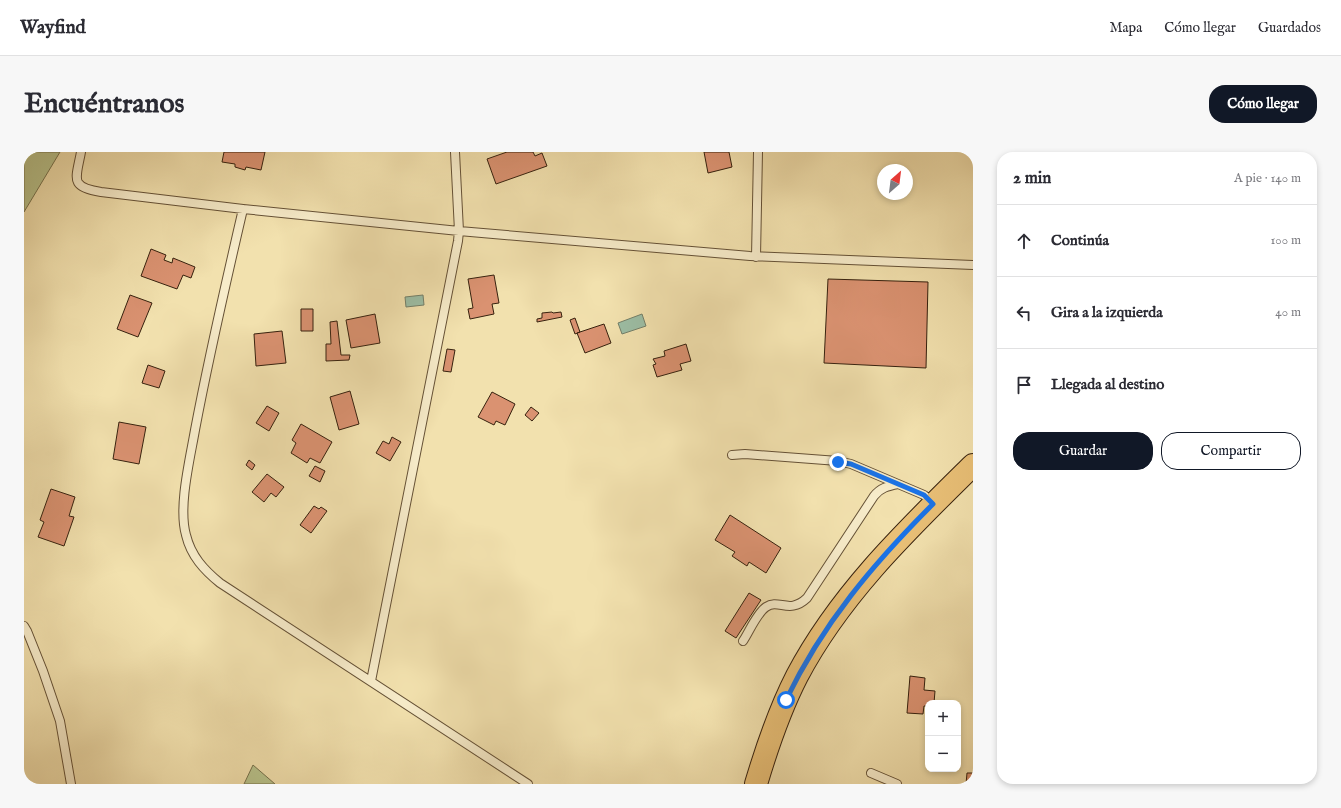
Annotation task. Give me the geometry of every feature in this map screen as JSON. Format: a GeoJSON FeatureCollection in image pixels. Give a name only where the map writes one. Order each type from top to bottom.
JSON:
{"type":"FeatureCollection","features":[{"type":"Feature","properties":{"kind":"main road"},"geometry":{"type":"LineString","coordinates":[[756,784],[766,752],[786,700],[803,665],[820,637],[852,593],[903,534],[973,465]]}},
{"type":"Feature","properties":{"kind":"lane"},"geometry":{"type":"LineString","coordinates":[[81,152],[76,175],[81,187],[88,190],[243,209],[459,231],[756,256],[973,265]]}},
{"type":"Feature","properties":{"kind":"lane"},"geometry":{"type":"LineString","coordinates":[[370,681],[457,249],[459,231],[454,152]]}},
{"type":"Feature","properties":{"kind":"lane"},"geometry":{"type":"LineString","coordinates":[[756,256],[758,152]]}},
{"type":"Feature","properties":{"kind":"lane"},"geometry":{"type":"LineString","coordinates":[[243,209],[206,370],[186,477],[184,522],[186,534],[196,559],[205,571],[220,583],[528,784]]}},
{"type":"Feature","properties":{"kind":"lane"},"geometry":{"type":"LineString","coordinates":[[732,455],[745,454],[851,464],[924,495],[933,504]]}},
{"type":"Feature","properties":{"kind":"lane"},"geometry":{"type":"LineString","coordinates":[[743,641],[761,612],[766,607],[772,604],[794,607],[801,604],[807,598],[877,492],[887,486],[898,484]]}},
{"type":"Feature","properties":{"kind":"lane"},"geometry":{"type":"LineString","coordinates":[[24,626],[44,671],[60,722],[71,784]]}},
{"type":"Feature","properties":{"kind":"lane"},"geometry":{"type":"LineString","coordinates":[[871,772],[897,784]]}},
{"type":"Feature","properties":{"kind":"shaded area"},"geometry":{"type":"Polygon","coordinates":[[[24,152],[60,152],[24,212],[24,152]]]}},
{"type":"Feature","properties":{"kind":"shaded area"},"geometry":{"type":"Polygon","coordinates":[[[423,295],[424,305],[406,307],[405,297],[423,295]]]}},
{"type":"Feature","properties":{"kind":"shaded area"},"geometry":{"type":"Polygon","coordinates":[[[642,314],[646,326],[622,334],[618,323],[642,314]]]}},
{"type":"Feature","properties":{"kind":"shaded area"},"geometry":{"type":"Polygon","coordinates":[[[253,765],[275,784],[244,784],[253,765]]]}},
{"type":"Feature","properties":{"kind":"building"},"geometry":{"type":"Polygon","coordinates":[[[224,152],[265,152],[261,170],[246,167],[245,170],[235,167],[235,164],[222,162],[224,152]]]}},
{"type":"Feature","properties":{"kind":"building"},"geometry":{"type":"Polygon","coordinates":[[[507,152],[533,152],[535,156],[542,153],[547,166],[496,184],[487,159],[507,152]]]}},
{"type":"Feature","properties":{"kind":"building"},"geometry":{"type":"Polygon","coordinates":[[[704,152],[729,152],[732,167],[708,173],[704,152]]]}},
{"type":"Feature","properties":{"kind":"building"},"geometry":{"type":"Polygon","coordinates":[[[151,249],[166,255],[164,260],[172,263],[173,258],[195,267],[191,278],[183,275],[177,289],[141,276],[151,249]]]}},
{"type":"Feature","properties":{"kind":"building"},"geometry":{"type":"Polygon","coordinates":[[[494,275],[499,303],[492,304],[494,314],[470,319],[468,309],[473,308],[468,279],[494,275]]]}},
{"type":"Feature","properties":{"kind":"building"},"geometry":{"type":"Polygon","coordinates":[[[828,279],[928,282],[926,368],[824,363],[828,279]]]}},
{"type":"Feature","properties":{"kind":"building"},"geometry":{"type":"Polygon","coordinates":[[[130,295],[152,303],[138,337],[117,329],[130,295]]]}},
{"type":"Feature","properties":{"kind":"building"},"geometry":{"type":"Polygon","coordinates":[[[301,309],[313,309],[313,331],[301,331],[301,309]]]}},
{"type":"Feature","properties":{"kind":"building"},"geometry":{"type":"Polygon","coordinates":[[[561,312],[562,317],[537,322],[537,319],[542,318],[542,313],[561,312]]]}},
{"type":"Feature","properties":{"kind":"building"},"geometry":{"type":"Polygon","coordinates":[[[375,314],[380,343],[351,348],[346,320],[375,314]]]}},
{"type":"Feature","properties":{"kind":"building"},"geometry":{"type":"Polygon","coordinates":[[[575,318],[580,332],[575,334],[570,320],[575,318]]]}},
{"type":"Feature","properties":{"kind":"building"},"geometry":{"type":"Polygon","coordinates":[[[337,321],[341,355],[350,355],[349,360],[326,361],[326,344],[331,344],[330,322],[337,321]]]}},
{"type":"Feature","properties":{"kind":"building"},"geometry":{"type":"Polygon","coordinates":[[[604,324],[611,343],[585,353],[577,333],[604,324]]]}},
{"type":"Feature","properties":{"kind":"building"},"geometry":{"type":"Polygon","coordinates":[[[282,331],[286,363],[256,366],[254,334],[282,331]]]}},
{"type":"Feature","properties":{"kind":"building"},"geometry":{"type":"Polygon","coordinates":[[[686,344],[691,361],[680,364],[682,370],[657,377],[653,365],[656,364],[653,359],[665,356],[664,351],[686,344]]]}},
{"type":"Feature","properties":{"kind":"building"},"geometry":{"type":"Polygon","coordinates":[[[447,349],[455,350],[451,372],[443,371],[447,349]]]}},
{"type":"Feature","properties":{"kind":"building"},"geometry":{"type":"Polygon","coordinates":[[[148,365],[165,371],[159,388],[142,383],[148,365]]]}},
{"type":"Feature","properties":{"kind":"building"},"geometry":{"type":"Polygon","coordinates":[[[350,391],[359,424],[339,430],[330,397],[350,391]]]}},
{"type":"Feature","properties":{"kind":"building"},"geometry":{"type":"Polygon","coordinates":[[[492,392],[515,404],[505,425],[496,421],[494,425],[478,417],[492,392]]]}},
{"type":"Feature","properties":{"kind":"building"},"geometry":{"type":"Polygon","coordinates":[[[267,406],[279,413],[269,431],[256,423],[267,406]]]}},
{"type":"Feature","properties":{"kind":"building"},"geometry":{"type":"Polygon","coordinates":[[[531,407],[539,413],[532,421],[525,415],[531,407]]]}},
{"type":"Feature","properties":{"kind":"building"},"geometry":{"type":"Polygon","coordinates":[[[119,422],[146,427],[139,464],[113,459],[119,422]]]}},
{"type":"Feature","properties":{"kind":"building"},"geometry":{"type":"Polygon","coordinates":[[[301,424],[332,442],[320,463],[310,458],[307,463],[291,453],[296,443],[292,440],[301,424]]]}},
{"type":"Feature","properties":{"kind":"building"},"geometry":{"type":"Polygon","coordinates":[[[392,437],[401,442],[390,461],[376,453],[383,441],[389,444],[392,437]]]}},
{"type":"Feature","properties":{"kind":"building"},"geometry":{"type":"Polygon","coordinates":[[[249,460],[255,465],[252,470],[246,465],[249,460]]]}},
{"type":"Feature","properties":{"kind":"building"},"geometry":{"type":"Polygon","coordinates":[[[315,466],[325,471],[320,482],[309,476],[315,466]]]}},
{"type":"Feature","properties":{"kind":"building"},"geometry":{"type":"Polygon","coordinates":[[[267,474],[284,487],[276,497],[271,493],[264,502],[252,492],[267,474]]]}},
{"type":"Feature","properties":{"kind":"building"},"geometry":{"type":"Polygon","coordinates":[[[51,489],[75,497],[69,516],[74,517],[64,546],[38,537],[44,522],[40,520],[51,489]]]}},
{"type":"Feature","properties":{"kind":"building"},"geometry":{"type":"Polygon","coordinates":[[[314,506],[319,509],[321,507],[327,511],[311,533],[300,525],[314,506]]]}},
{"type":"Feature","properties":{"kind":"building"},"geometry":{"type":"Polygon","coordinates":[[[730,515],[781,548],[766,573],[749,562],[747,566],[732,556],[735,552],[715,540],[730,515]]]}},
{"type":"Feature","properties":{"kind":"building"},"geometry":{"type":"Polygon","coordinates":[[[749,593],[761,600],[736,638],[725,631],[749,593]]]}},
{"type":"Feature","properties":{"kind":"building"},"geometry":{"type":"Polygon","coordinates":[[[910,676],[925,678],[924,690],[935,691],[934,700],[925,700],[923,714],[907,713],[910,676]]]}},
{"type":"Feature","properties":{"kind":"building"},"geometry":{"type":"Polygon","coordinates":[[[967,773],[973,773],[973,784],[966,784],[967,773]]]}},
{"type":"Feature","properties":{"kind":"route"},"geometry":{"type":"LineString","coordinates":[[786,700],[797,677],[820,637],[852,593],[903,534],[933,504],[924,495],[851,464],[838,462]]}}]}
